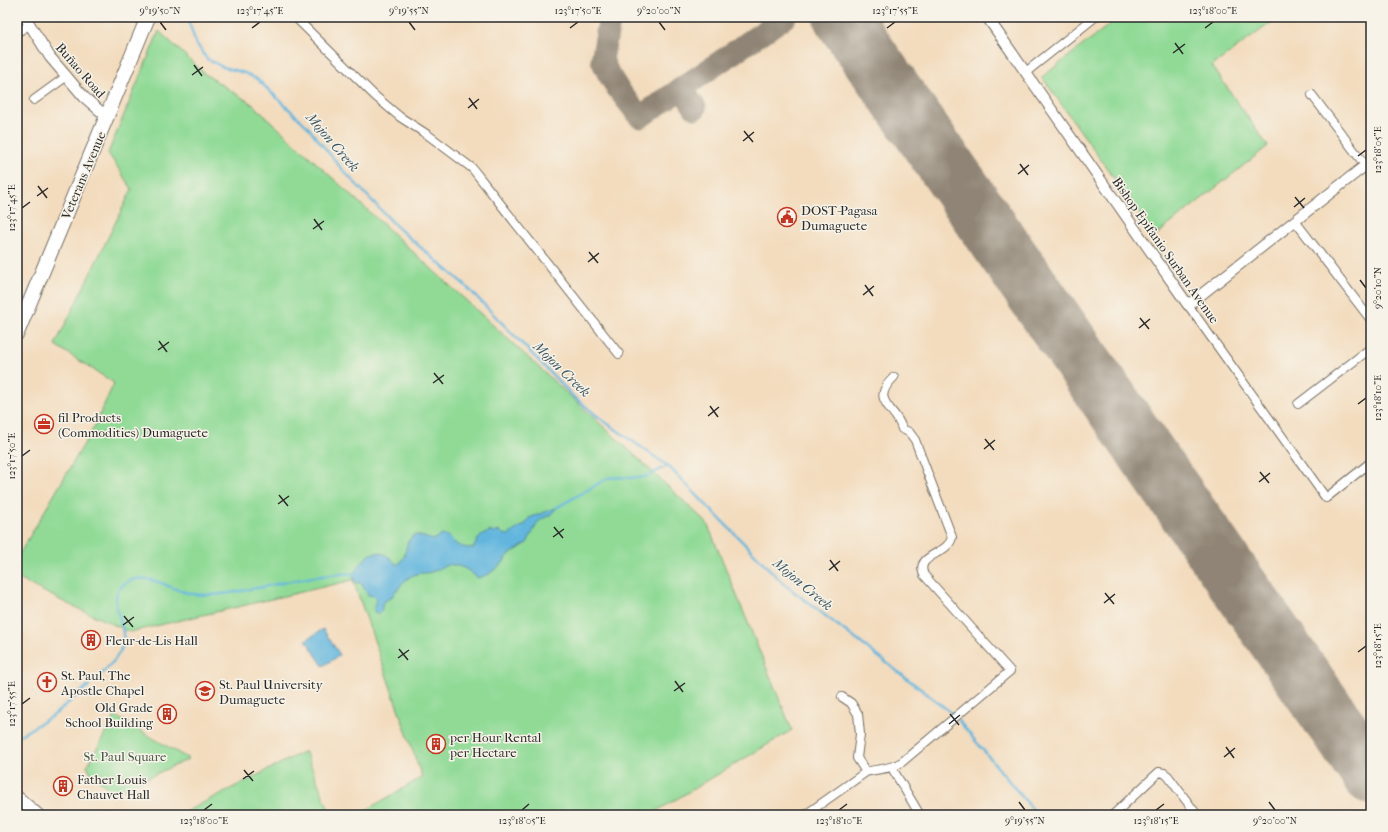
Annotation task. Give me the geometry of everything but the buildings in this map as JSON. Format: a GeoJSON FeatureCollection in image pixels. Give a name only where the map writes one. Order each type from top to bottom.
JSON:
{"type":"FeatureCollection","features":[{"type":"Feature","properties":{"kind":"highway","name":"Veterans Avenue"},"geometry":{"type":"LineString","coordinates":[[17,333],[148,17]]}},
{"type":"Feature","properties":{"kind":"main road"},"geometry":{"type":"LineString","coordinates":[[17,797],[38,815]]}},
{"type":"Feature","properties":{"kind":"street"},"geometry":{"type":"LineString","coordinates":[[295,17],[375,96],[400,117],[428,135],[472,168],[619,354]]}},
{"type":"Feature","properties":{"kind":"street","name":"Bishop Epifanio Surban Avenue"},"geometry":{"type":"LineString","coordinates":[[987,17],[1188,305],[1326,498],[1371,462]]}},
{"type":"Feature","properties":{"kind":"street"},"geometry":{"type":"LineString","coordinates":[[1026,72],[1095,17]]}},
{"type":"Feature","properties":{"kind":"street","name":"Buñao Road"},"geometry":{"type":"LineString","coordinates":[[27,21],[50,57],[84,97],[107,117]]}},
{"type":"Feature","properties":{"kind":"street"},"geometry":{"type":"LineString","coordinates":[[17,32],[27,21]]}},
{"type":"Feature","properties":{"kind":"street"},"geometry":{"type":"LineString","coordinates":[[34,100],[66,76]]}},
{"type":"Feature","properties":{"kind":"street"},"geometry":{"type":"LineString","coordinates":[[1188,305],[1294,221],[1369,167],[1312,95]]}},
{"type":"Feature","properties":{"kind":"street"},"geometry":{"type":"LineString","coordinates":[[1294,221],[1371,320]]}},
{"type":"Feature","properties":{"kind":"street"},"geometry":{"type":"LineString","coordinates":[[1298,404],[1371,348]]}},
{"type":"Feature","properties":{"kind":"street"},"geometry":{"type":"LineString","coordinates":[[805,815],[866,772],[877,769],[892,768],[902,762],[1010,671],[924,575],[922,570],[922,564],[948,546],[952,537],[915,440],[909,432],[902,429],[900,423],[884,401],[883,394],[894,377]]}},
{"type":"Feature","properties":{"kind":"street"},"geometry":{"type":"LineString","coordinates":[[842,697],[851,703],[858,714],[860,734],[857,758],[866,772]]}},
{"type":"Feature","properties":{"kind":"street"},"geometry":{"type":"LineString","coordinates":[[892,768],[920,815]]}},
{"type":"Feature","properties":{"kind":"street"},"geometry":{"type":"LineString","coordinates":[[1114,815],[1158,772],[1168,776],[1197,815]]}},
{"type":"Feature","properties":{"kind":"green space"},"geometry":{"type":"Polygon","coordinates":[[[1119,17],[1279,17],[1212,66],[1268,146],[1155,236],[1042,77],[1119,17]]]}},
{"type":"Feature","properties":{"kind":"green space"},"geometry":{"type":"Polygon","coordinates":[[[159,31],[205,74],[252,104],[707,523],[792,730],[650,815],[358,815],[422,777],[353,580],[130,632],[68,604],[17,578],[17,558],[94,427],[114,383],[55,345],[132,189],[108,153],[159,31]]]}},
{"type":"Feature","properties":{"kind":"green space","name":"St. Paul Square"},"geometry":{"type":"Polygon","coordinates":[[[115,716],[189,759],[114,793],[92,775],[87,766],[115,716]]]}},
{"type":"Feature","properties":{"kind":"green space"},"geometry":{"type":"Polygon","coordinates":[[[305,751],[331,815],[179,815],[305,751]]]}},
{"type":"Feature","properties":{"kind":"water"},"geometry":{"type":"Polygon","coordinates":[[[558,507],[550,515],[540,520],[527,543],[506,557],[503,563],[489,574],[478,578],[466,569],[453,566],[452,564],[446,565],[431,572],[414,575],[408,578],[398,590],[396,590],[392,597],[383,602],[381,612],[377,614],[375,613],[374,609],[376,598],[368,595],[361,583],[356,583],[354,579],[353,574],[366,557],[371,554],[380,553],[386,555],[398,565],[404,557],[408,541],[412,536],[417,535],[433,540],[445,535],[460,546],[474,548],[478,539],[488,532],[491,531],[493,533],[500,531],[503,534],[509,535],[519,527],[524,526],[529,518],[558,507]]]}},
{"type":"Feature","properties":{"kind":"water"},"geometry":{"type":"Polygon","coordinates":[[[323,629],[340,655],[323,666],[306,640],[323,629]]]}},
{"type":"Feature","properties":{"kind":"waterway","name":"Mojon Creek"},"geometry":{"type":"LineString","coordinates":[[187,17],[196,43],[207,59],[223,67],[245,73],[257,79],[307,126],[341,168],[398,228],[466,286],[575,398],[601,419],[668,466],[784,584],[953,714]]}},
{"type":"Feature","properties":{"kind":"waterway"},"geometry":{"type":"LineString","coordinates":[[556,508],[608,478],[644,477],[668,466]]}},
{"type":"Feature","properties":{"kind":"waterway"},"geometry":{"type":"LineString","coordinates":[[98,677],[116,658],[123,644],[124,637],[116,605],[116,597],[118,590],[131,580],[148,579],[188,593],[214,595],[313,577],[356,574]]}},
{"type":"Feature","properties":{"kind":"waterway"},"geometry":{"type":"LineString","coordinates":[[17,737],[54,715],[89,685]]}},
{"type":"Feature","properties":{"kind":"waterway","name":"Mojon Creek"},"geometry":{"type":"LineString","coordinates":[[958,720],[1038,815]]}},
{"type":"Feature","properties":{"kind":"taxiway"},"geometry":{"type":"LineString","coordinates":[[610,17],[602,60],[618,89],[640,117],[785,17]]}},
{"type":"Feature","properties":{"kind":"taxiway"},"geometry":{"type":"LineString","coordinates":[[682,88],[695,108]]}},
{"type":"Feature","properties":{"kind":"runway"},"geometry":{"type":"LineString","coordinates":[[842,17],[1371,775]]}},
{"type":"Feature","properties":{"kind":"place","name":"DOST-Pagasa Dumaguete"},"geometry":{"type":"Point","coordinates":[787,217]}},
{"type":"Feature","properties":{"kind":"place","name":"fil Products (Commodities) Dumaguete"},"geometry":{"type":"Point","coordinates":[44,424]}},
{"type":"Feature","properties":{"kind":"place","name":"Fleur-de-Lis Hall"},"geometry":{"type":"Point","coordinates":[91,640]}},
{"type":"Feature","properties":{"kind":"place","name":"St. Paul, The Apostle Chapel"},"geometry":{"type":"Point","coordinates":[47,682]}},
{"type":"Feature","properties":{"kind":"place","name":"St. Paul University Dumaguete"},"geometry":{"type":"Point","coordinates":[205,691]}},
{"type":"Feature","properties":{"kind":"place","name":"Old Grade School Building"},"geometry":{"type":"Point","coordinates":[167,714]}},
{"type":"Feature","properties":{"kind":"place","name":"per Hour Rental per Hectare"},"geometry":{"type":"Point","coordinates":[436,744]}},
{"type":"Feature","properties":{"kind":"place","name":"Father Louis Chauvet Hall"},"geometry":{"type":"Point","coordinates":[63,786]}}]}
